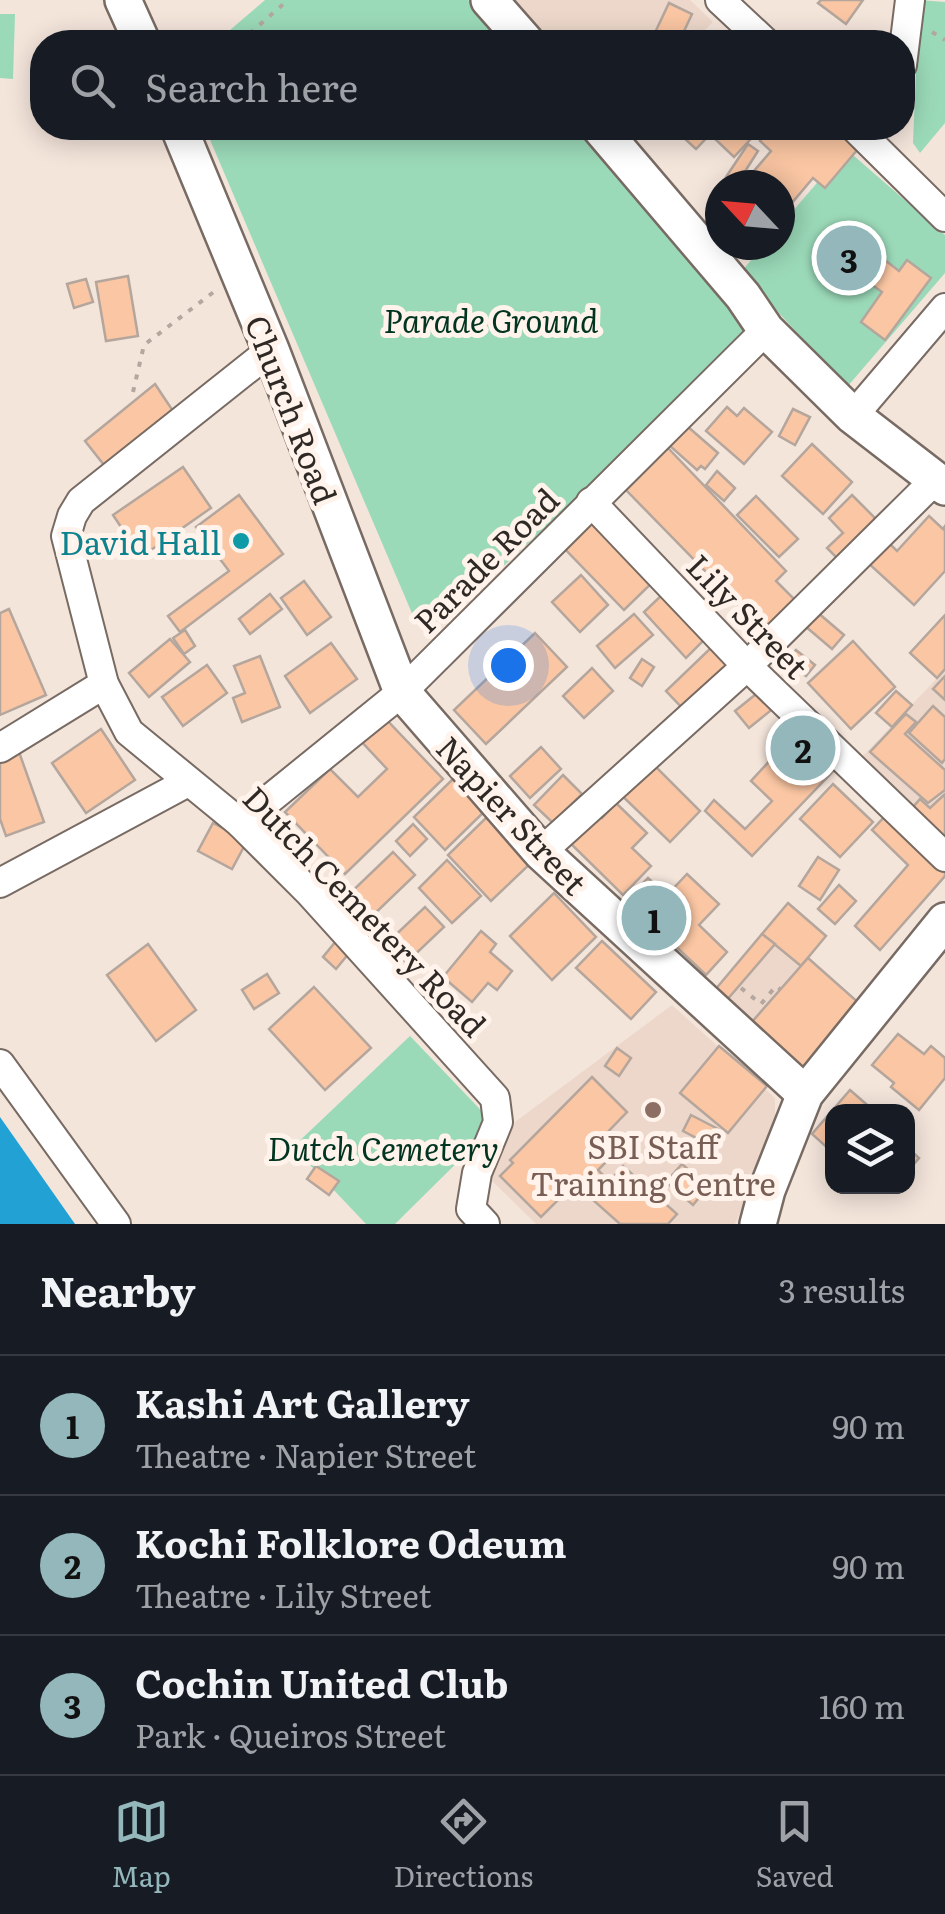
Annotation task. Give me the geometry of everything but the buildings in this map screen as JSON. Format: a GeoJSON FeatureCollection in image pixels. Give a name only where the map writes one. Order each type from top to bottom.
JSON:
{"type":"FeatureCollection","features":[{"type":"Feature","properties":{"kind":"main road"},"geometry":{"type":"LineString","coordinates":[[123,0],[137,30]]}},
{"type":"Feature","properties":{"kind":"main road"},"geometry":{"type":"LineString","coordinates":[[489,0],[515,30]]}},
{"type":"Feature","properties":{"kind":"main road","name":"Church Road"},"geometry":{"type":"LineString","coordinates":[[184,140],[271,350],[402,692]]}},
{"type":"Feature","properties":{"kind":"main road"},"geometry":{"type":"LineString","coordinates":[[610,140],[743,296],[766,330],[852,416],[940,483]]}},
{"type":"Feature","properties":{"kind":"main road","name":"Napier Street"},"geometry":{"type":"LineString","coordinates":[[402,692],[541,852],[805,1094]]}},
{"type":"Feature","properties":{"kind":"main road"},"geometry":{"type":"LineString","coordinates":[[758,1224],[767,1190],[805,1094],[945,920]]}},
{"type":"Feature","properties":{"kind":"street"},"geometry":{"type":"LineString","coordinates":[[720,0],[752,30]]}},
{"type":"Feature","properties":{"kind":"street"},"geometry":{"type":"LineString","coordinates":[[868,140],[945,217]]}},
{"type":"Feature","properties":{"kind":"street"},"geometry":{"type":"LineString","coordinates":[[890,160],[892,140]]}},
{"type":"Feature","properties":{"kind":"street"},"geometry":{"type":"LineString","coordinates":[[852,416],[945,308]]}},
{"type":"Feature","properties":{"kind":"street","name":"Parade Road"},"geometry":{"type":"LineString","coordinates":[[240,822],[402,692],[766,330]]}},
{"type":"Feature","properties":{"kind":"street","name":"Dutch Cemetery Road"},"geometry":{"type":"LineString","coordinates":[[271,350],[81,501],[66,536],[104,684],[130,732],[240,822],[310,893],[494,1098],[498,1122],[477,1172],[471,1208],[483,1223]]}},
{"type":"Feature","properties":{"kind":"street"},"geometry":{"type":"LineString","coordinates":[[541,852],[747,666],[940,483]]}},
{"type":"Feature","properties":{"kind":"street","name":"Lily Street"},"geometry":{"type":"LineString","coordinates":[[591,502],[747,666],[945,857]]}},
{"type":"Feature","properties":{"kind":"street"},"geometry":{"type":"LineString","coordinates":[[0,748],[104,684]]}},
{"type":"Feature","properties":{"kind":"street"},"geometry":{"type":"LineString","coordinates":[[0,883],[188,782]]}},
{"type":"Feature","properties":{"kind":"street"},"geometry":{"type":"LineString","coordinates":[[0,1064],[116,1224]]}},
{"type":"Feature","properties":{"kind":"path"},"geometry":{"type":"LineString","coordinates":[[254,30],[288,0]]}},
{"type":"Feature","properties":{"kind":"path"},"geometry":{"type":"LineString","coordinates":[[134,392],[144,345],[239,273]]}},
{"type":"Feature","properties":{"kind":"path"},"geometry":{"type":"LineString","coordinates":[[741,988],[760,1004],[776,986],[780,989]]}},
{"type":"Feature","properties":{"kind":"shaded area"},"geometry":{"type":"Polygon","coordinates":[[[506,0],[690,0],[713,22],[705,30],[537,30],[506,0]]]}},
{"type":"Feature","properties":{"kind":"shaded area"},"geometry":{"type":"Polygon","coordinates":[[[945,670],[945,848],[857,762],[945,670]]]}},
{"type":"Feature","properties":{"kind":"shaded area"},"geometry":{"type":"Polygon","coordinates":[[[788,903],[826,936],[808,958],[860,1004],[804,1069],[714,991],[788,903]]]}},
{"type":"Feature","properties":{"kind":"shaded area","name":"SBI Staff Training Centre"},"geometry":{"type":"Polygon","coordinates":[[[672,1005],[775,1098],[775,1126],[735,1224],[536,1224],[489,1178],[515,1122],[672,1005]]]}},
{"type":"Feature","properties":{"kind":"green space"},"geometry":{"type":"Polygon","coordinates":[[[265,0],[468,0],[494,30],[230,30],[265,0]]]}},
{"type":"Feature","properties":{"kind":"green space"},"geometry":{"type":"Polygon","coordinates":[[[919,0],[945,2],[945,123],[920,153],[913,143],[919,0]]]}},
{"type":"Feature","properties":{"kind":"green space"},"geometry":{"type":"Polygon","coordinates":[[[0,14],[15,14],[13,79],[0,78],[0,14]]]}},
{"type":"Feature","properties":{"kind":"green space","name":"Parade Ground"},"geometry":{"type":"Polygon","coordinates":[[[210,140],[585,140],[747,331],[731,356],[443,622],[417,625],[210,140]]]}},
{"type":"Feature","properties":{"kind":"green space"},"geometry":{"type":"Polygon","coordinates":[[[846,149],[945,235],[945,273],[847,387],[741,272],[751,260],[795,260],[795,208],[846,149]]]}},
{"type":"Feature","properties":{"kind":"green space","name":"Dutch Cemetery"},"geometry":{"type":"Polygon","coordinates":[[[410,1036],[495,1125],[395,1224],[366,1224],[293,1147],[410,1036]]]}},
{"type":"Feature","properties":{"kind":"water"},"geometry":{"type":"Polygon","coordinates":[[[0,1117],[75,1224],[0,1224],[0,1117]]]}},
{"type":"Feature","properties":{"kind":"place","name":"Cochin United Club"},"geometry":{"type":"Point","coordinates":[849,258]}},
{"type":"Feature","properties":{"kind":"place","name":"David Hall"},"geometry":{"type":"Point","coordinates":[241,541]}},
{"type":"Feature","properties":{"kind":"place","name":"Kochi Folklore Odeum"},"geometry":{"type":"Point","coordinates":[803,748]}},
{"type":"Feature","properties":{"kind":"place","name":"Kashi Art Gallery"},"geometry":{"type":"Point","coordinates":[654,918]}},
{"type":"Feature","properties":{"kind":"place","name":"SBI Staff Training Centre"},"geometry":{"type":"Point","coordinates":[653,1110]}}]}
